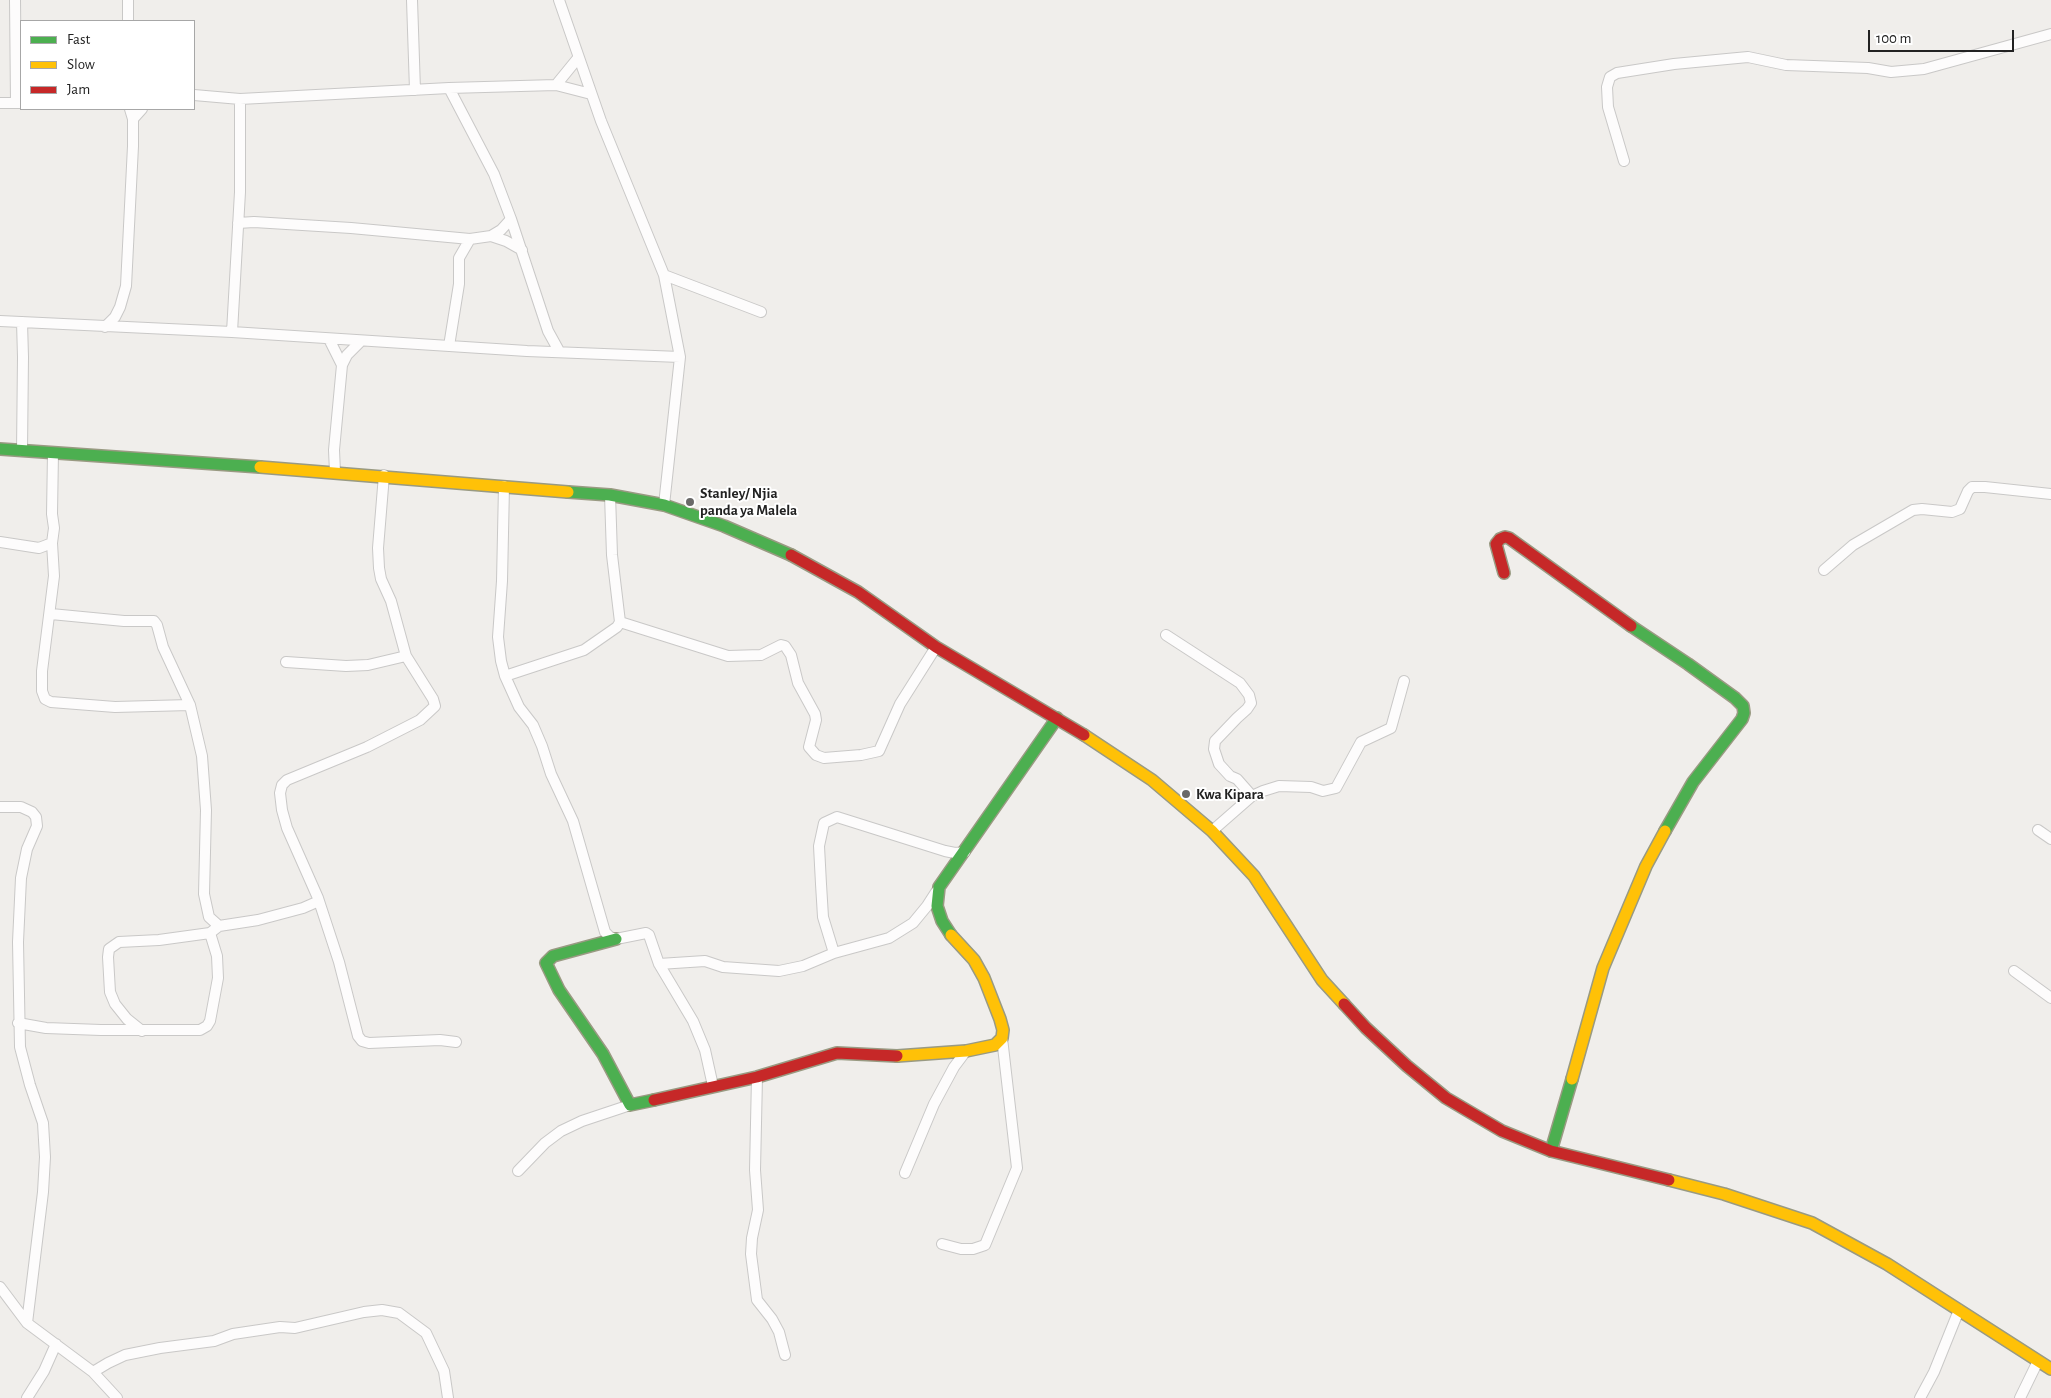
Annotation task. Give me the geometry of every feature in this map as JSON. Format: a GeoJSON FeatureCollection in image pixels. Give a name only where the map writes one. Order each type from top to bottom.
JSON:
{"type":"FeatureCollection","features":[{"type":"Feature","properties":{"kind":"main road"},"geometry":{"type":"LineString","coordinates":[[0,449],[335,472],[610,495],[664,505],[724,526],[787,553],[858,592],[936,647],[1057,718],[1152,780],[1212,831],[1254,876],[1322,980],[1366,1028],[1407,1066],[1446,1098],[1502,1131],[1551,1150],[1724,1194],[1802,1219],[1847,1241],[1879,1260],[2051,1369]]}},
{"type":"Feature","properties":{"kind":"main road"},"geometry":{"type":"LineString","coordinates":[[1504,573],[1496,544],[1505,537],[1735,698],[1743,706],[1744,713],[1742,719],[1693,782],[1646,866],[1629,904],[1604,968],[1551,1150]]}},
{"type":"Feature","properties":{"kind":"main road"},"geometry":{"type":"LineString","coordinates":[[616,939],[553,956],[548,959],[546,964],[559,990],[603,1054],[630,1105],[757,1077],[837,1053],[885,1057],[966,1051],[995,1045],[1002,1038],[1003,1030],[1000,1020],[980,970],[974,960],[951,936],[942,920],[937,906],[939,887],[1057,718]]}},
{"type":"Feature","properties":{"kind":"street"},"geometry":{"type":"LineString","coordinates":[[0,103],[19,103],[15,0]]}},
{"type":"Feature","properties":{"kind":"street"},"geometry":{"type":"LineString","coordinates":[[128,0],[128,20]]}},
{"type":"Feature","properties":{"kind":"street"},"geometry":{"type":"LineString","coordinates":[[412,0],[415,90]]}},
{"type":"Feature","properties":{"kind":"street"},"geometry":{"type":"LineString","coordinates":[[559,0],[591,94],[664,276],[680,357],[664,505]]}},
{"type":"Feature","properties":{"kind":"street"},"geometry":{"type":"LineString","coordinates":[[1624,161],[1608,107],[1607,87],[1610,77],[1616,73],[1628,73],[1674,64],[1748,57],[1786,65],[1868,68],[1891,72],[1924,69],[2051,34]]}},
{"type":"Feature","properties":{"kind":"street"},"geometry":{"type":"LineString","coordinates":[[556,85],[578,58]]}},
{"type":"Feature","properties":{"kind":"street"},"geometry":{"type":"LineString","coordinates":[[195,95],[240,99],[449,88],[556,85],[591,94]]}},
{"type":"Feature","properties":{"kind":"street"},"geometry":{"type":"LineString","coordinates":[[449,88],[494,174],[511,218],[548,331],[559,351]]}},
{"type":"Feature","properties":{"kind":"street"},"geometry":{"type":"LineString","coordinates":[[232,332],[238,223],[240,99]]}},
{"type":"Feature","properties":{"kind":"street"},"geometry":{"type":"LineString","coordinates":[[105,327],[120,307],[126,286],[133,119],[130,110]]}},
{"type":"Feature","properties":{"kind":"street"},"geometry":{"type":"LineString","coordinates":[[133,119],[141,110]]}},
{"type":"Feature","properties":{"kind":"street"},"geometry":{"type":"LineString","coordinates":[[238,223],[254,222],[351,228],[470,239],[491,236],[501,230],[511,218]]}},
{"type":"Feature","properties":{"kind":"street"},"geometry":{"type":"LineString","coordinates":[[491,236],[506,241],[522,250]]}},
{"type":"Feature","properties":{"kind":"street"},"geometry":{"type":"LineString","coordinates":[[449,346],[459,284],[459,258],[470,239]]}},
{"type":"Feature","properties":{"kind":"street"},"geometry":{"type":"LineString","coordinates":[[664,276],[762,312]]}},
{"type":"Feature","properties":{"kind":"street"},"geometry":{"type":"LineString","coordinates":[[0,321],[232,332],[526,352],[559,351],[620,356],[680,357]]}},
{"type":"Feature","properties":{"kind":"street"},"geometry":{"type":"LineString","coordinates":[[22,322],[22,451]]}},
{"type":"Feature","properties":{"kind":"street"},"geometry":{"type":"LineString","coordinates":[[329,339],[342,365]]}},
{"type":"Feature","properties":{"kind":"street"},"geometry":{"type":"LineString","coordinates":[[335,472],[334,450],[342,365],[348,354],[361,341]]}},
{"type":"Feature","properties":{"kind":"street"},"geometry":{"type":"LineString","coordinates":[[53,454],[52,514],[54,528],[52,543],[54,576],[51,614],[42,670],[42,691],[48,701],[115,706],[190,705]]}},
{"type":"Feature","properties":{"kind":"street"},"geometry":{"type":"LineString","coordinates":[[384,476],[378,560],[381,579],[391,601],[406,656],[433,699],[435,706],[402,730],[367,748],[287,780],[282,785],[280,793],[282,810],[287,828],[319,901],[339,962],[358,1036],[362,1041],[369,1042],[440,1040],[456,1042]]}},
{"type":"Feature","properties":{"kind":"street"},"geometry":{"type":"LineString","coordinates":[[504,486],[502,581],[498,637],[505,676],[519,707],[533,725],[551,774],[573,821],[605,932],[610,938],[616,939],[646,933],[649,935],[659,964],[693,1021],[705,1050],[713,1086]]}},
{"type":"Feature","properties":{"kind":"street"},"geometry":{"type":"LineString","coordinates":[[1824,570],[1853,545],[1913,510],[1922,508],[1952,512],[1960,510],[1968,491],[1976,486],[2051,494]]}},
{"type":"Feature","properties":{"kind":"street"},"geometry":{"type":"LineString","coordinates":[[505,676],[584,650],[612,633],[620,622],[612,555],[610,495]]}},
{"type":"Feature","properties":{"kind":"street"},"geometry":{"type":"LineString","coordinates":[[0,542],[39,548],[52,543]]}},
{"type":"Feature","properties":{"kind":"street"},"geometry":{"type":"LineString","coordinates":[[51,614],[154,622],[158,625],[163,647],[190,705],[202,756],[206,810],[204,894],[209,916],[219,926]]}},
{"type":"Feature","properties":{"kind":"street"},"geometry":{"type":"LineString","coordinates":[[620,622],[728,656],[761,655],[781,645],[785,646],[791,655],[798,683],[815,714],[816,720],[809,747],[816,755],[824,758],[868,754],[879,751],[900,704],[936,647]]}},
{"type":"Feature","properties":{"kind":"street"},"geometry":{"type":"LineString","coordinates":[[1166,635],[1234,679],[1249,695],[1251,704],[1248,709],[1215,741],[1214,749],[1219,764],[1230,776],[1237,779],[1252,796]]}},
{"type":"Feature","properties":{"kind":"street"},"geometry":{"type":"LineString","coordinates":[[286,662],[346,666],[368,665],[406,656]]}},
{"type":"Feature","properties":{"kind":"street"},"geometry":{"type":"LineString","coordinates":[[1212,831],[1252,796],[1263,791],[1279,786],[1311,786],[1323,791],[1336,788],[1361,742],[1391,728],[1404,682]]}},
{"type":"Feature","properties":{"kind":"street"},"geometry":{"type":"LineString","coordinates":[[0,807],[21,807],[32,812],[36,817],[37,826],[27,849],[20,892],[18,1023],[23,1061],[44,1123],[45,1157],[43,1192],[28,1323]]}},
{"type":"Feature","properties":{"kind":"street"},"geometry":{"type":"LineString","coordinates":[[834,953],[823,916],[819,846],[824,823],[837,817],[945,851],[965,852]]}},
{"type":"Feature","properties":{"kind":"street"},"geometry":{"type":"LineString","coordinates":[[2038,830],[2051,839]]}},
{"type":"Feature","properties":{"kind":"street"},"geometry":{"type":"LineString","coordinates":[[659,964],[705,961],[724,967],[779,972],[804,966],[834,953],[889,938],[913,924],[939,887]]}},
{"type":"Feature","properties":{"kind":"street"},"geometry":{"type":"LineString","coordinates":[[142,1031],[119,1011],[110,992],[108,957],[110,949],[119,942],[159,940],[210,933],[219,926],[258,920],[303,908],[319,901]]}},
{"type":"Feature","properties":{"kind":"street"},"geometry":{"type":"LineString","coordinates":[[18,1023],[46,1028],[142,1031],[200,1030],[207,1026],[210,1021],[218,978],[217,956],[210,933]]}},
{"type":"Feature","properties":{"kind":"street"},"geometry":{"type":"LineString","coordinates":[[2014,971],[2051,998]]}},
{"type":"Feature","properties":{"kind":"street"},"geometry":{"type":"LineString","coordinates":[[942,1244],[967,1249],[980,1248],[985,1245],[1017,1168],[1002,1038]]}},
{"type":"Feature","properties":{"kind":"street"},"geometry":{"type":"LineString","coordinates":[[905,1173],[931,1111],[954,1067],[966,1051]]}},
{"type":"Feature","properties":{"kind":"street"},"geometry":{"type":"LineString","coordinates":[[757,1077],[755,1170],[758,1210],[752,1238],[751,1254],[757,1300],[772,1319],[779,1332],[786,1355]]}},
{"type":"Feature","properties":{"kind":"street"},"geometry":{"type":"LineString","coordinates":[[518,1171],[545,1143],[561,1131],[582,1121],[630,1105]]}},
{"type":"Feature","properties":{"kind":"street"},"geometry":{"type":"LineString","coordinates":[[0,1286],[28,1323],[93,1372],[116,1398]]}},
{"type":"Feature","properties":{"kind":"street"},"geometry":{"type":"LineString","coordinates":[[93,1372],[125,1355],[214,1341],[233,1334],[280,1327],[296,1328],[364,1312],[382,1310],[399,1313],[426,1333],[444,1371],[448,1398]]}},
{"type":"Feature","properties":{"kind":"street"},"geometry":{"type":"LineString","coordinates":[[1920,1398],[1934,1372],[1959,1310]]}},
{"type":"Feature","properties":{"kind":"street"},"geometry":{"type":"LineString","coordinates":[[27,1398],[44,1371],[56,1344]]}},
{"type":"Feature","properties":{"kind":"street"},"geometry":{"type":"LineString","coordinates":[[2020,1398],[2038,1361]]}},
{"type":"Feature","properties":{"kind":"traffic: fast"},"geometry":{"type":"LineString","coordinates":[[0,449],[260,467]]}},
{"type":"Feature","properties":{"kind":"traffic: fast"},"geometry":{"type":"LineString","coordinates":[[568,492],[610,495],[664,505],[724,526],[791,555]]}},
{"type":"Feature","properties":{"kind":"traffic: fast"},"geometry":{"type":"LineString","coordinates":[[1631,626],[1688,664],[1735,698],[1743,706],[1744,713],[1742,719],[1693,782],[1665,831]]}},
{"type":"Feature","properties":{"kind":"traffic: fast"},"geometry":{"type":"LineString","coordinates":[[951,935],[942,921],[937,906],[939,887],[1057,718]]}},
{"type":"Feature","properties":{"kind":"traffic: fast"},"geometry":{"type":"LineString","coordinates":[[616,939],[553,956],[546,963],[559,990],[603,1054],[630,1105],[654,1100]]}},
{"type":"Feature","properties":{"kind":"traffic: fast"},"geometry":{"type":"LineString","coordinates":[[1551,1151],[1572,1079]]}},
{"type":"Feature","properties":{"kind":"traffic: slow"},"geometry":{"type":"LineString","coordinates":[[260,467],[568,492]]}},
{"type":"Feature","properties":{"kind":"traffic: slow"},"geometry":{"type":"LineString","coordinates":[[1084,735],[1152,780],[1212,831],[1254,876],[1322,980],[1344,1004]]}},
{"type":"Feature","properties":{"kind":"traffic: slow"},"geometry":{"type":"LineString","coordinates":[[1572,1079],[1603,968],[1646,866],[1665,831]]}},
{"type":"Feature","properties":{"kind":"traffic: slow"},"geometry":{"type":"LineString","coordinates":[[897,1056],[966,1051],[995,1045],[1002,1038],[1003,1030],[1000,1019],[984,978],[974,960],[951,935]]}},
{"type":"Feature","properties":{"kind":"traffic: slow"},"geometry":{"type":"LineString","coordinates":[[1669,1180],[1724,1194],[1812,1223],[1887,1264],[2051,1369]]}},
{"type":"Feature","properties":{"kind":"traffic: jam"},"geometry":{"type":"LineString","coordinates":[[1504,573],[1496,544],[1505,537],[1631,626]]}},
{"type":"Feature","properties":{"kind":"traffic: jam"},"geometry":{"type":"LineString","coordinates":[[791,555],[858,592],[936,647],[1084,735]]}},
{"type":"Feature","properties":{"kind":"traffic: jam"},"geometry":{"type":"LineString","coordinates":[[1344,1004],[1366,1028],[1407,1066],[1446,1098],[1502,1131],[1551,1151],[1669,1180]]}},
{"type":"Feature","properties":{"kind":"traffic: jam"},"geometry":{"type":"LineString","coordinates":[[654,1100],[757,1077],[837,1053],[897,1056]]}},
{"type":"Feature","properties":{"kind":"place","name":"Stanley/ Njia panda ya Malela"},"geometry":{"type":"Point","coordinates":[690,502]}},
{"type":"Feature","properties":{"kind":"place","name":"Kwa Kipara"},"geometry":{"type":"Point","coordinates":[1186,794]}}]}
